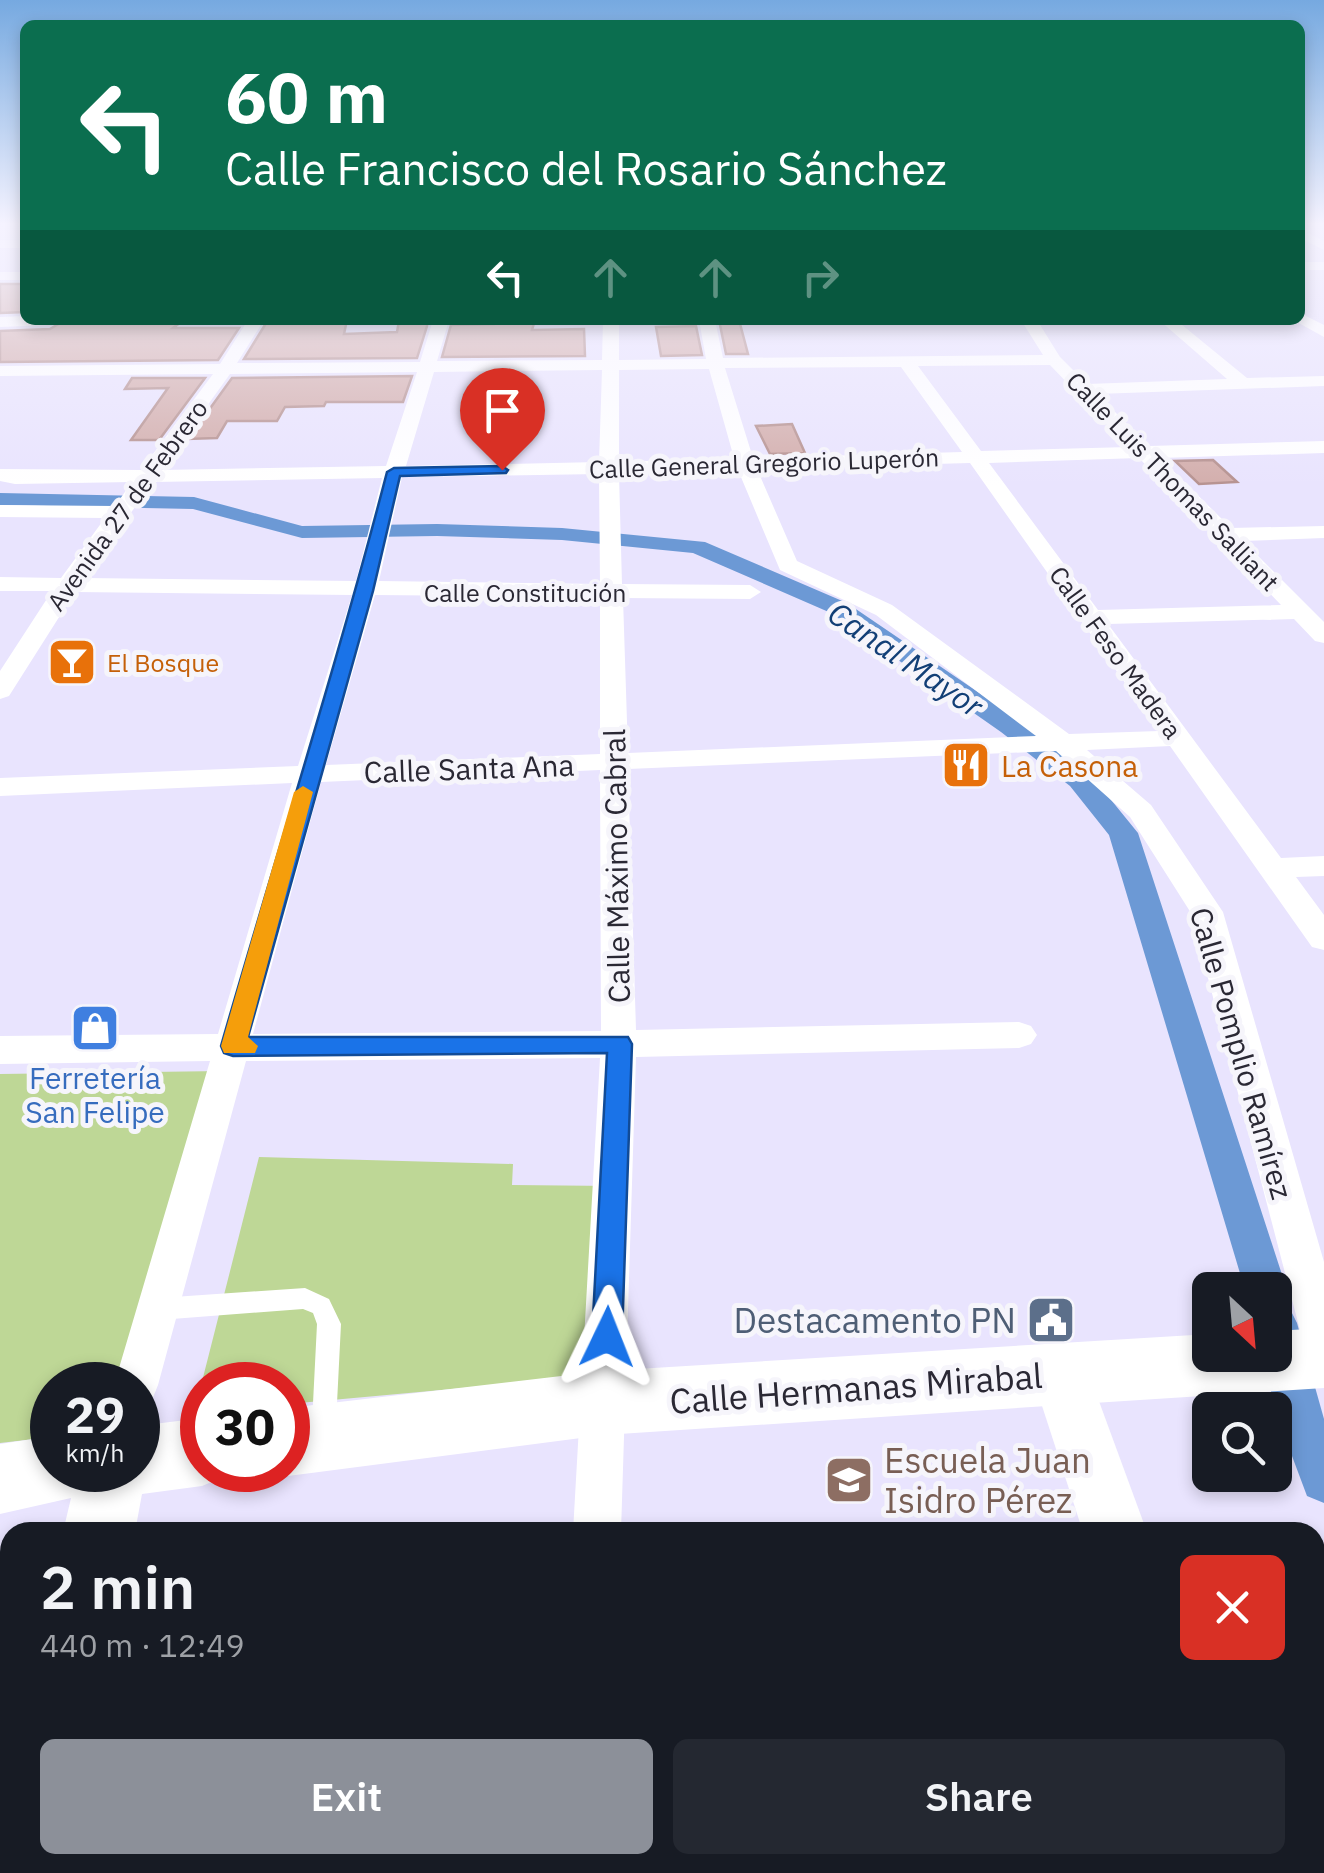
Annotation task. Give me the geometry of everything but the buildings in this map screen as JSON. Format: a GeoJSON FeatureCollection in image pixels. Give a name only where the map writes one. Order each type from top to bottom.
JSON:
{"type":"FeatureCollection","features":[{"type":"Feature","properties":{"kind":"main road","name":"Calle Hermanas Mirabal"},"geometry":{"type":"LineString","coordinates":[[310,1439],[604,1403],[1061,1375],[1301,1355]]}},
{"type":"Feature","properties":{"kind":"main road"},"geometry":{"type":"LineString","coordinates":[[0,1479],[30,1474]]}},
{"type":"Feature","properties":{"kind":"main road"},"geometry":{"type":"LineString","coordinates":[[101,1522],[107,1492]]}},
{"type":"Feature","properties":{"kind":"street"},"geometry":{"type":"LineString","coordinates":[[10,344],[26,325]]}},
{"type":"Feature","properties":{"kind":"street","name":"Avenida 27 de Febrero"},"geometry":{"type":"LineString","coordinates":[[0,691],[68,584],[253,325]]}},
{"type":"Feature","properties":{"kind":"street"},"geometry":{"type":"LineString","coordinates":[[143,1362],[308,774],[364,591],[394,472],[440,325]]}},
{"type":"Feature","properties":{"kind":"street","name":"Calle Máximo Cabral"},"geometry":{"type":"LineString","coordinates":[[598,1522],[620,1044],[610,325]]}},
{"type":"Feature","properties":{"kind":"street","name":"Calle Pomplio Ramírez"},"geometry":{"type":"LineString","coordinates":[[708,325],[714,365],[745,463],[788,565],[884,610],[1141,810],[1207,912],[1301,1355]]}},
{"type":"Feature","properties":{"kind":"street","name":"Calle Luis Thomas Salliant"},"geometry":{"type":"LineString","coordinates":[[1033,325],[1054,360],[1324,636]]}},
{"type":"Feature","properties":{"kind":"street"},"geometry":{"type":"LineString","coordinates":[[1172,325],[1244,386]]}},
{"type":"Feature","properties":{"kind":"street"},"geometry":{"type":"LineString","coordinates":[[0,372],[1054,360]]}},
{"type":"Feature","properties":{"kind":"street","name":"Calle Feso Madera"},"geometry":{"type":"LineString","coordinates":[[908,364],[1324,939]]}},
{"type":"Feature","properties":{"kind":"street"},"geometry":{"type":"LineString","coordinates":[[1086,390],[1324,382]]}},
{"type":"Feature","properties":{"kind":"street","name":"Calle General Gregorio Luperón"},"geometry":{"type":"LineString","coordinates":[[0,474],[15,478],[141,481],[1324,448]]}},
{"type":"Feature","properties":{"kind":"street"},"geometry":{"type":"LineString","coordinates":[[0,511],[120,511]]}},
{"type":"Feature","properties":{"kind":"street"},"geometry":{"type":"LineString","coordinates":[[1226,535],[1324,532]]}},
{"type":"Feature","properties":{"kind":"street","name":"Calle Constitución"},"geometry":{"type":"LineString","coordinates":[[0,584],[364,591],[750,592]]}},
{"type":"Feature","properties":{"kind":"street"},"geometry":{"type":"LineString","coordinates":[[1090,617],[1300,612]]}},
{"type":"Feature","properties":{"kind":"street","name":"Calle Santa Ana"},"geometry":{"type":"LineString","coordinates":[[0,787],[1178,738]]}},
{"type":"Feature","properties":{"kind":"street"},"geometry":{"type":"LineString","coordinates":[[1275,868],[1324,866]]}},
{"type":"Feature","properties":{"kind":"street"},"geometry":{"type":"LineString","coordinates":[[0,1050],[620,1044],[1019,1035]]}},
{"type":"Feature","properties":{"kind":"street"},"geometry":{"type":"LineString","coordinates":[[1061,1375],[1112,1522]]}},
{"type":"Feature","properties":{"kind":"lane"},"geometry":{"type":"LineString","coordinates":[[158,1309],[305,1298],[321,1306],[329,1324],[310,1416]]}},
{"type":"Feature","properties":{"kind":"green space"},"geometry":{"type":"Polygon","coordinates":[[[223,1071],[131,1362],[30,1362],[30,1440],[0,1443],[0,1074],[223,1071]]]}},
{"type":"Feature","properties":{"kind":"green space"},"geometry":{"type":"Polygon","coordinates":[[[259,1157],[513,1164],[512,1185],[613,1186],[605,1375],[310,1402],[310,1362],[207,1362],[259,1157]]]}},
{"type":"Feature","properties":{"kind":"waterway","name":"Canal Mayor"},"geometry":{"type":"LineString","coordinates":[[0,499],[194,503],[302,532],[437,530],[562,534],[697,547],[839,608],[1010,726],[1080,780],[1123,833],[1260,1272]]}},
{"type":"Feature","properties":{"kind":"waterway","name":"Canal Mayor"},"geometry":{"type":"LineString","coordinates":[[1288,1372],[1324,1479]]}},
{"type":"Feature","properties":{"kind":"slow traffic"},"geometry":{"type":"LineString","coordinates":[[246,1046],[233,1046],[303,792]]}},
{"type":"Feature","properties":{"kind":"place","name":"El Bosque"},"geometry":{"type":"Point","coordinates":[72,662]}},
{"type":"Feature","properties":{"kind":"place","name":"La Casona"},"geometry":{"type":"Point","coordinates":[966,765]}},
{"type":"Feature","properties":{"kind":"place","name":"Ferretería San Felipe"},"geometry":{"type":"Point","coordinates":[95,1028]}},
{"type":"Feature","properties":{"kind":"place","name":"Destacamento PN"},"geometry":{"type":"Point","coordinates":[1051,1320]}},
{"type":"Feature","properties":{"kind":"place","name":"Escuela Juan Isidro Pérez"},"geometry":{"type":"Point","coordinates":[849,1480]}},
{"type":"Feature","properties":{"kind":"route"},"geometry":{"type":"LineString","coordinates":[[502,470],[394,472],[364,591],[308,774],[233,1046],[620,1044],[607,1337]]}}]}
